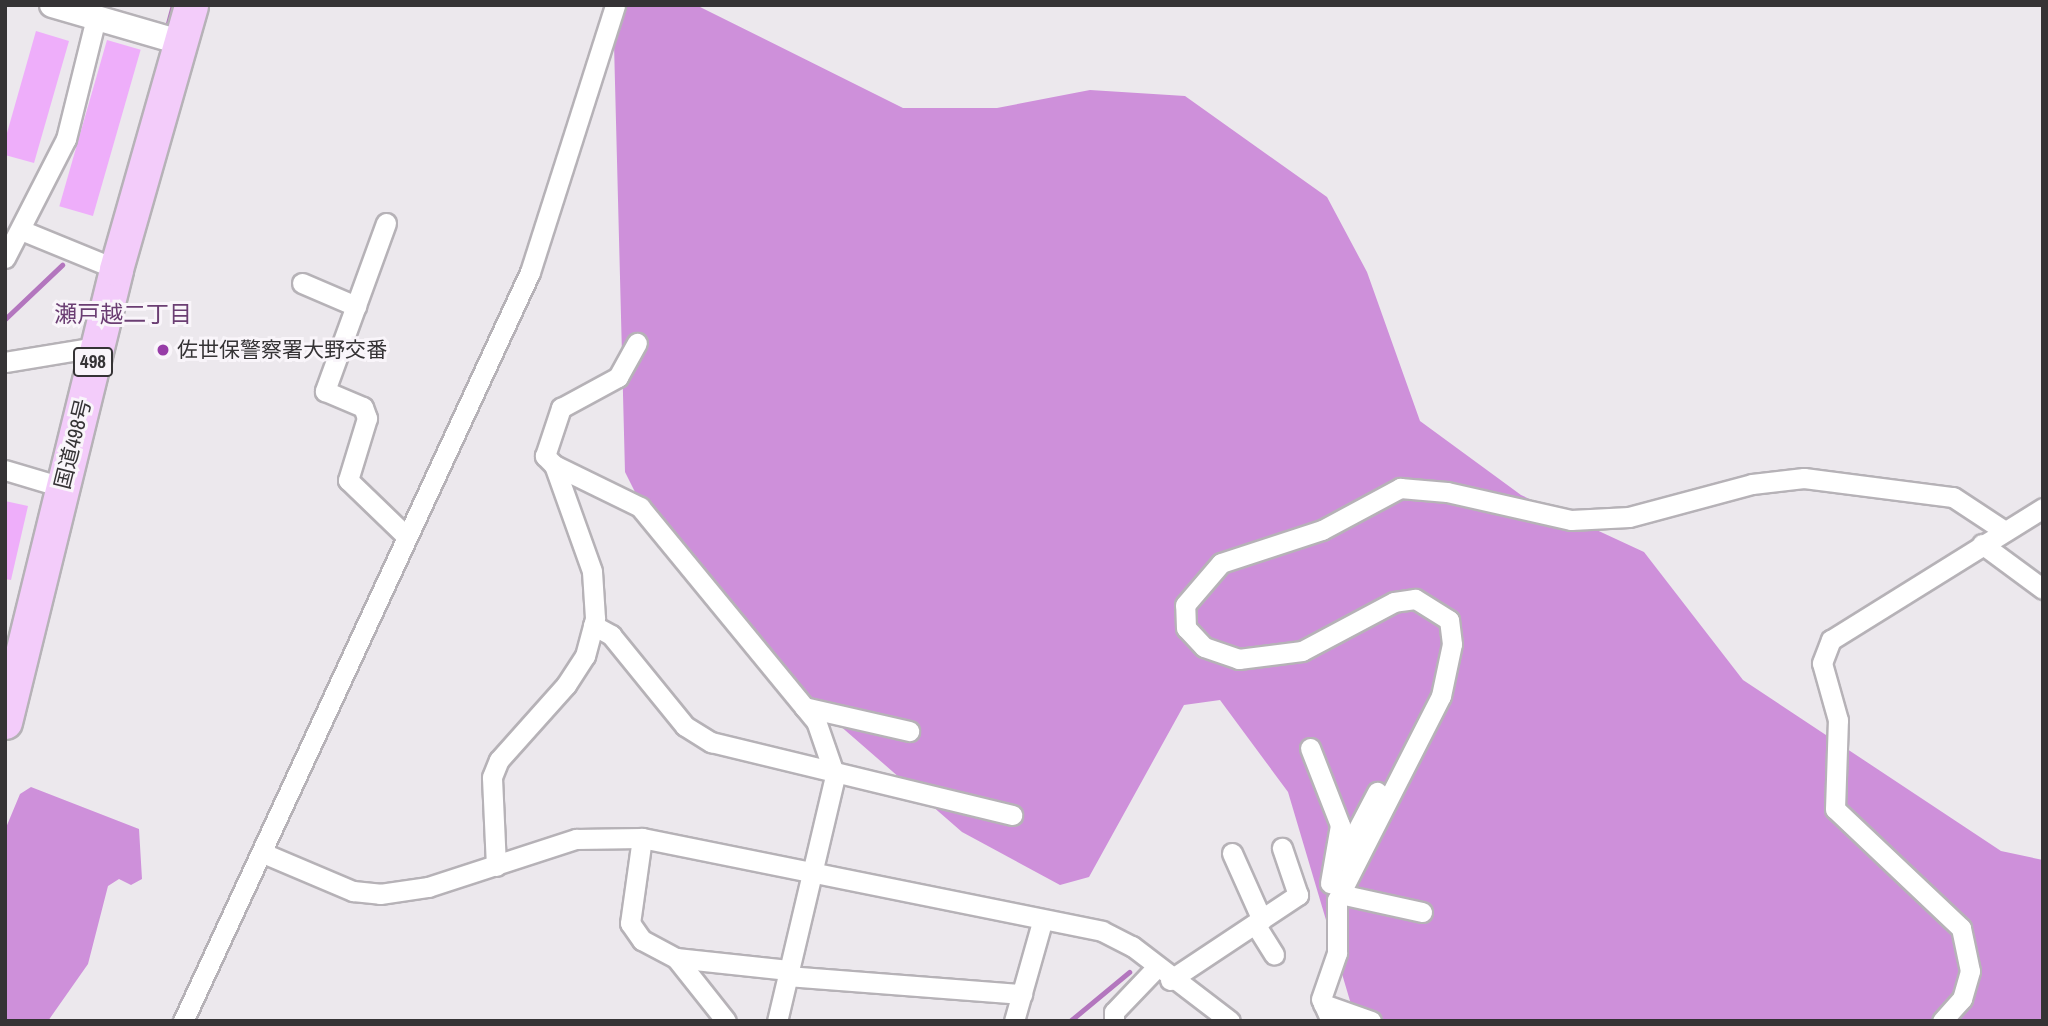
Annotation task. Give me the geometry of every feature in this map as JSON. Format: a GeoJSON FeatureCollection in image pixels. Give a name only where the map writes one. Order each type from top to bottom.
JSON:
{"type":"FeatureCollection","features":[{"type":"Feature","properties":{"kind":"highway","name":"国道498号"},"geometry":{"type":"LineString","coordinates":[[5,722],[116,269],[191,5]]}},
{"type":"Feature","properties":{"kind":"street"},"geometry":{"type":"LineString","coordinates":[[52,5],[179,42]]}},
{"type":"Feature","properties":{"kind":"street"},"geometry":{"type":"LineString","coordinates":[[183,1021],[207,958],[264,853],[406,536],[530,272],[615,5]]}},
{"type":"Feature","properties":{"kind":"street"},"geometry":{"type":"LineString","coordinates":[[5,258],[66,139],[96,18]]}},
{"type":"Feature","properties":{"kind":"street"},"geometry":{"type":"LineString","coordinates":[[386,223],[325,391],[363,407],[367,418],[348,480],[406,536]]}},
{"type":"Feature","properties":{"kind":"street"},"geometry":{"type":"LineString","coordinates":[[21,230],[116,269]]}},
{"type":"Feature","properties":{"kind":"street"},"geometry":{"type":"LineString","coordinates":[[302,284],[356,306]]}},
{"type":"Feature","properties":{"kind":"street"},"geometry":{"type":"LineString","coordinates":[[496,866],[492,777],[499,760],[566,685],[585,656],[593,625],[592,571],[554,466],[545,456],[561,408],[618,377],[637,343]]}},
{"type":"Feature","properties":{"kind":"street"},"geometry":{"type":"LineString","coordinates":[[5,362],[97,347]]}},
{"type":"Feature","properties":{"kind":"street"},"geometry":{"type":"LineString","coordinates":[[554,466],[640,507],[816,721],[835,776],[777,1021]]}},
{"type":"Feature","properties":{"kind":"street"},"geometry":{"type":"LineString","coordinates":[[5,470],[62,487]]}},
{"type":"Feature","properties":{"kind":"street"},"geometry":{"type":"LineString","coordinates":[[1336,892],[1441,696],[1452,644],[1449,620],[1415,599],[1394,602],[1303,651],[1239,660],[1204,646],[1186,628],[1185,605],[1221,563],[1322,530],[1400,488],[1447,492],[1571,520],[1629,517],[1752,484],[1804,478],[1952,497],[2003,530]]}},
{"type":"Feature","properties":{"kind":"street"},"geometry":{"type":"LineString","coordinates":[[1942,1021],[1962,999],[1970,971],[1961,928],[1835,809],[1838,720],[1822,663],[1831,640],[2003,530],[2043,508]]}},
{"type":"Feature","properties":{"kind":"street"},"geometry":{"type":"LineString","coordinates":[[1982,544],[2043,589]]}},
{"type":"Feature","properties":{"kind":"street"},"geometry":{"type":"LineString","coordinates":[[593,625],[611,635],[685,726],[710,742],[835,776],[1012,815]]}},
{"type":"Feature","properties":{"kind":"street"},"geometry":{"type":"LineString","coordinates":[[804,707],[909,731]]}},
{"type":"Feature","properties":{"kind":"street"},"geometry":{"type":"LineString","coordinates":[[1310,748],[1340,825],[1336,892],[1337,953],[1327,1012],[1371,1021]]}},
{"type":"Feature","properties":{"kind":"street"},"geometry":{"type":"LineString","coordinates":[[1336,892],[1377,792]]}},
{"type":"Feature","properties":{"kind":"street"},"geometry":{"type":"LineString","coordinates":[[264,853],[354,891],[380,894],[496,866],[576,839],[642,838],[1042,922],[1102,931],[1230,1021]]}},
{"type":"Feature","properties":{"kind":"street"},"geometry":{"type":"LineString","coordinates":[[642,838],[629,923],[642,940],[676,958],[788,973],[1022,994]]}},
{"type":"Feature","properties":{"kind":"street"},"geometry":{"type":"LineString","coordinates":[[1114,1021],[1114,1012],[1163,974],[1258,922],[1298,895],[1282,848]]}},
{"type":"Feature","properties":{"kind":"street"},"geometry":{"type":"LineString","coordinates":[[1232,853],[1258,922],[1274,954]]}},
{"type":"Feature","properties":{"kind":"street"},"geometry":{"type":"LineString","coordinates":[[1336,892],[1422,912]]}},
{"type":"Feature","properties":{"kind":"street"},"geometry":{"type":"LineString","coordinates":[[1014,1021],[1042,922]]}},
{"type":"Feature","properties":{"kind":"street"},"geometry":{"type":"LineString","coordinates":[[676,958],[726,1021]]}},
{"type":"Feature","properties":{"kind":"shaded area"},"geometry":{"type":"Polygon","coordinates":[[[613,5],[696,5],[903,108],[997,108],[1090,90],[1185,96],[1327,197],[1367,272],[1420,421],[1521,495],[1644,552],[1743,680],[2001,851],[2043,860],[2043,1021],[1356,1021],[1288,792],[1220,700],[1184,705],[1089,877],[1060,885],[962,832],[815,704],[660,542],[625,472],[613,5]]]}},
{"type":"Feature","properties":{"kind":"shaded area"},"geometry":{"type":"Polygon","coordinates":[[[31,787],[139,829],[142,879],[131,885],[119,879],[108,886],[88,964],[48,1021],[5,1021],[5,830],[20,794],[31,787]]]}},
{"type":"Feature","properties":{"kind":"building"},"geometry":{"type":"Polygon","coordinates":[[[36,31],[69,41],[34,163],[5,155],[5,140],[36,31]]]}},
{"type":"Feature","properties":{"kind":"building"},"geometry":{"type":"Polygon","coordinates":[[[107,40],[141,50],[93,216],[59,206],[107,40]]]}},
{"type":"Feature","properties":{"kind":"building"},"geometry":{"type":"Polygon","coordinates":[[[5,501],[28,506],[11,580],[5,579],[5,501]]]}},
{"type":"Feature","properties":{"kind":"waterway"},"geometry":{"type":"LineString","coordinates":[[167,27],[173,5]]}},
{"type":"Feature","properties":{"kind":"waterway"},"geometry":{"type":"LineString","coordinates":[[5,319],[62,265]]}},
{"type":"Feature","properties":{"kind":"waterway"},"geometry":{"type":"LineString","coordinates":[[1070,1021],[1129,972]]}},
{"type":"Feature","properties":{"kind":"place","name":"佐世保警察署大野交番"},"geometry":{"type":"Point","coordinates":[163,350]}},
{"type":"Feature","properties":{"kind":"district","name":"瀬戸越二丁目"},"geometry":{"type":"Point","coordinates":[123,314]}}]}
